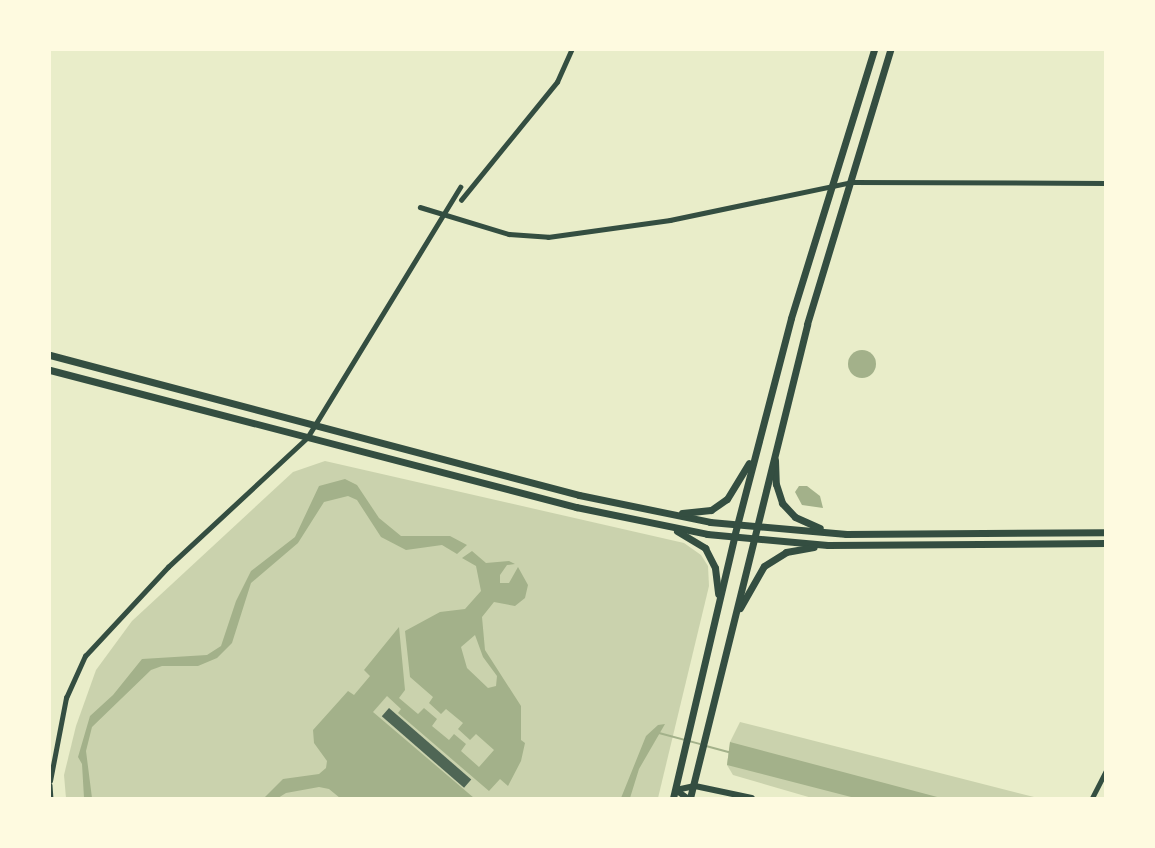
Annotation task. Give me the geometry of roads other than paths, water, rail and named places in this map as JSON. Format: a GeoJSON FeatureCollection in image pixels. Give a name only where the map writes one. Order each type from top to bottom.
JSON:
{"type":"FeatureCollection","features":[{"type":"Feature","properties":{"kind":"main road"},"geometry":{"type":"LineString","coordinates":[[673,798],[692,726],[734,537],[759,441],[832,185],[874,50]]}},
{"type":"Feature","properties":{"kind":"main road"},"geometry":{"type":"LineString","coordinates":[[689,798],[695,786],[709,733],[755,526],[807,324],[852,182],[890,50]]}},
{"type":"Feature","properties":{"kind":"main road"},"geometry":{"type":"LineString","coordinates":[[50,355],[315,427],[662,513],[737,525],[846,534],[1106,532]]}},
{"type":"Feature","properties":{"kind":"main road"},"geometry":{"type":"LineString","coordinates":[[50,370],[576,507],[734,537],[828,545],[1106,543]]}},
{"type":"Feature","properties":{"kind":"main road"},"geometry":{"type":"LineString","coordinates":[[662,513],[711,510],[727,499],[742,481],[759,441]]}},
{"type":"Feature","properties":{"kind":"main road"},"geometry":{"type":"LineString","coordinates":[[776,445],[776,484],[782,503],[810,526],[846,534]]}},
{"type":"Feature","properties":{"kind":"main road"},"geometry":{"type":"LineString","coordinates":[[655,523],[692,537],[705,548],[715,568],[718,606]]}},
{"type":"Feature","properties":{"kind":"main road"},"geometry":{"type":"LineString","coordinates":[[730,632],[746,591],[764,566],[786,552],[828,545]]}},
{"type":"Feature","properties":{"kind":"street"},"geometry":{"type":"LineString","coordinates":[[461,200],[557,82],[571,50]]}},
{"type":"Feature","properties":{"kind":"street"},"geometry":{"type":"LineString","coordinates":[[420,207],[509,234],[548,237],[594,234],[852,182],[1106,183]]}},
{"type":"Feature","properties":{"kind":"street"},"geometry":{"type":"LineString","coordinates":[[51,798],[50,783],[66,699],[85,656],[168,567],[307,438],[445,216],[460,187]]}},
{"type":"Feature","properties":{"kind":"street"},"geometry":{"type":"LineString","coordinates":[[1092,798],[1106,770]]}},
{"type":"Feature","properties":{"kind":"street"},"geometry":{"type":"LineString","coordinates":[[676,790],[695,786],[752,798]]}},
{"type":"Feature","properties":{"kind":"street"},"geometry":{"type":"LineString","coordinates":[[676,790],[689,798]]}},
{"type":"Feature","properties":{"kind":"waterway"},"geometry":{"type":"LineString","coordinates":[[659,733],[700,744]]}},
{"type":"Feature","properties":{"kind":"waterway"},"geometry":{"type":"LineString","coordinates":[[706,746],[729,752]]}}]}
